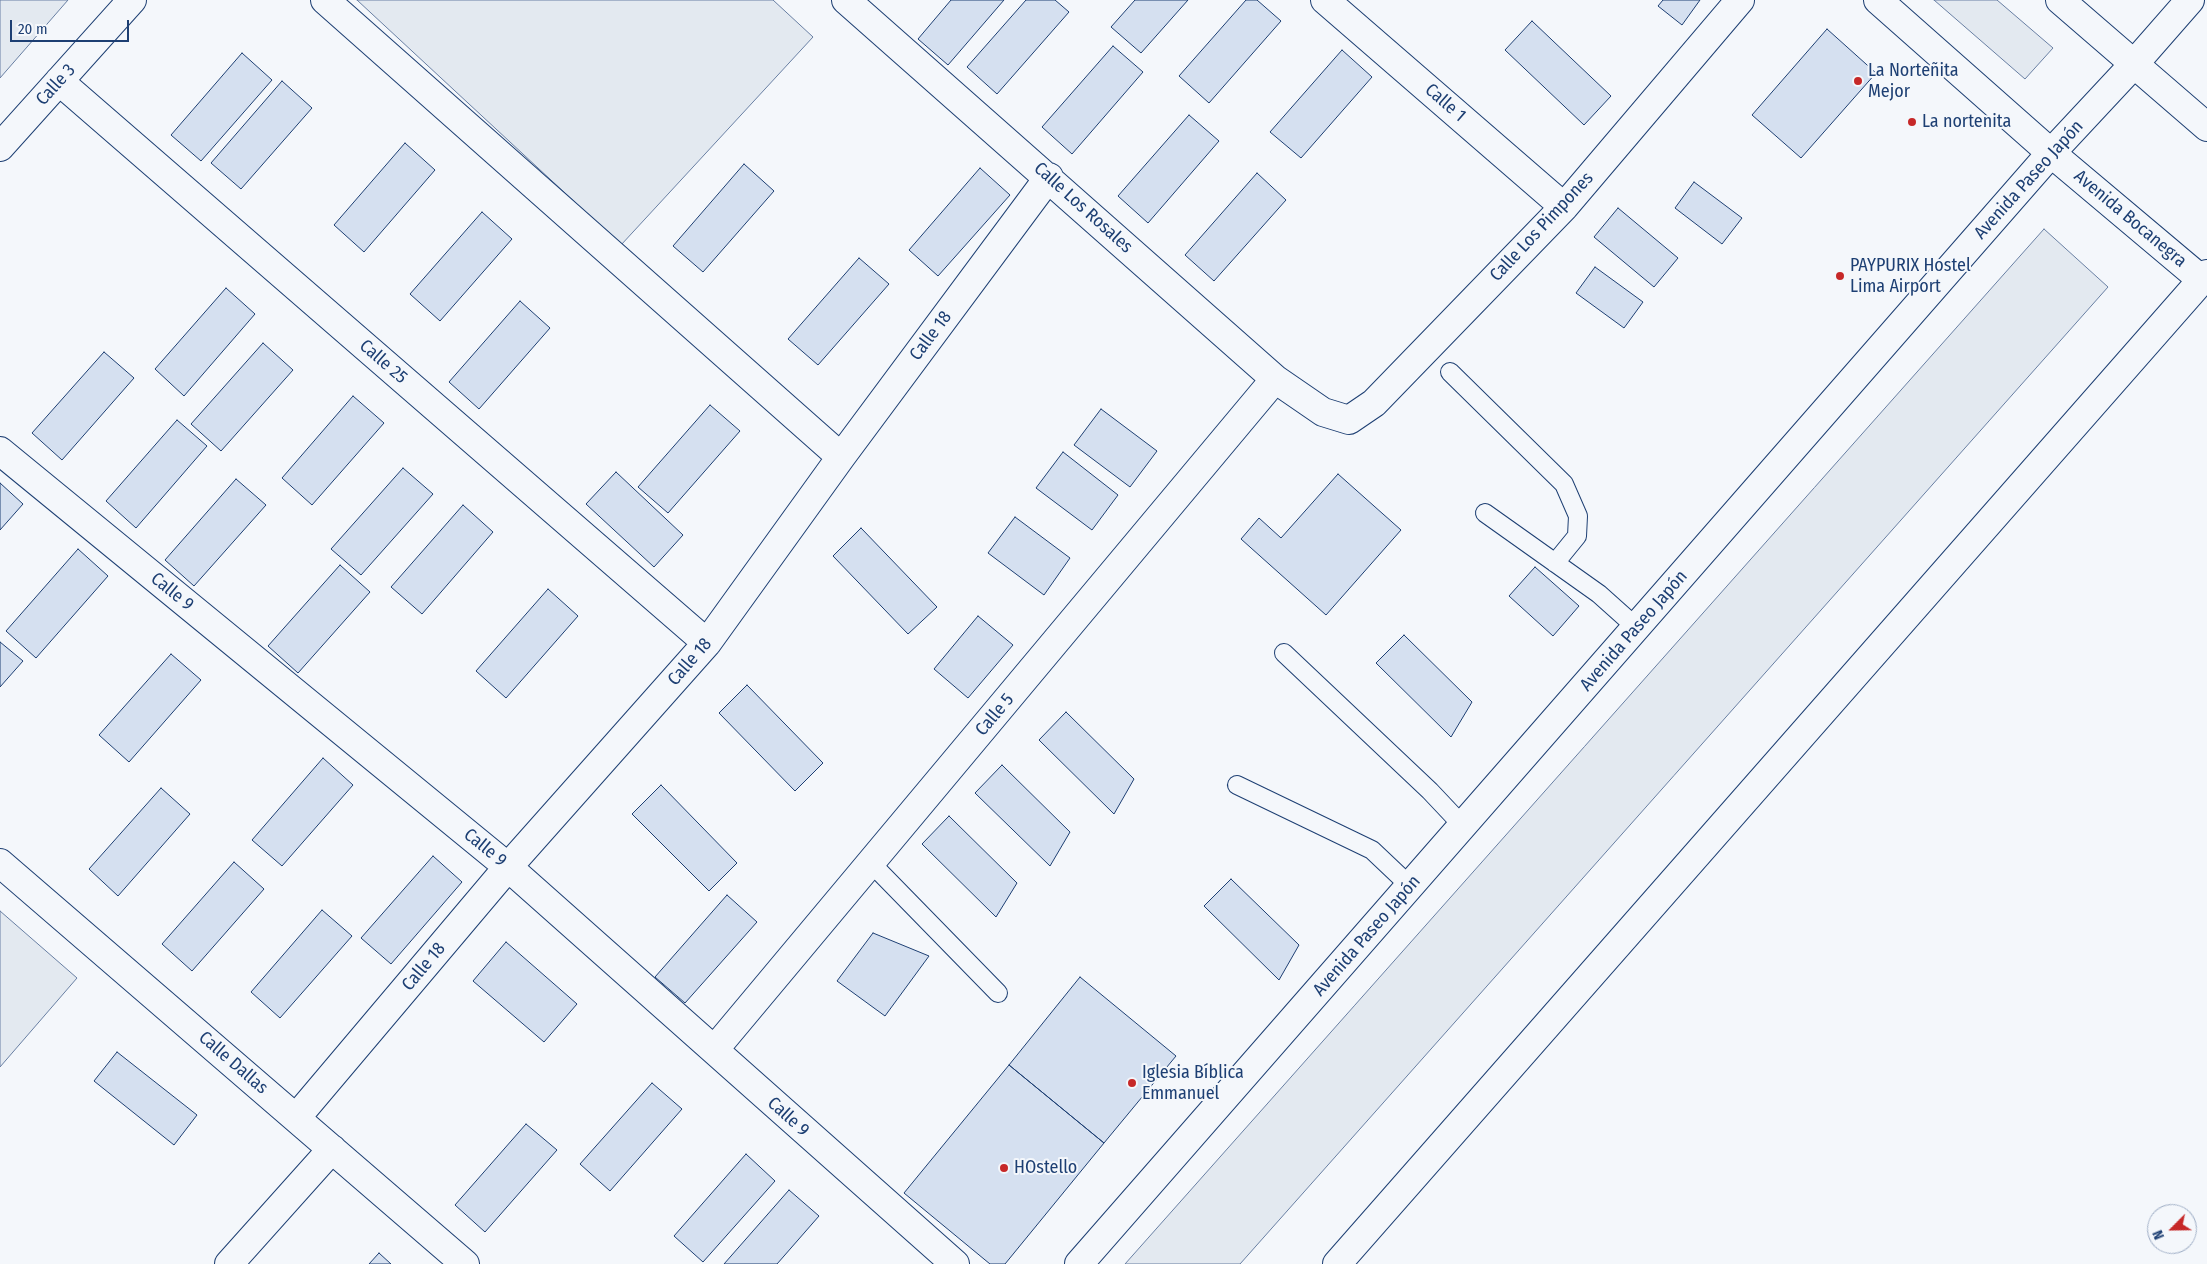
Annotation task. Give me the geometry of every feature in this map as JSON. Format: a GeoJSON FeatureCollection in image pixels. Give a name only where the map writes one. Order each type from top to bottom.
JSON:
{"type":"FeatureCollection","features":[{"type":"Feature","properties":{"kind":"street","name":"Calle 3"},"geometry":{"type":"LineString","coordinates":[[0,147],[132,0]]}},
{"type":"Feature","properties":{"kind":"street"},"geometry":{"type":"LineString","coordinates":[[326,0],[841,457]]}},
{"type":"Feature","properties":{"kind":"street","name":"Calle Los Rosales"},"geometry":{"type":"LineString","coordinates":[[846,0],[1049,177],[1275,379],[1323,412]]}},
{"type":"Feature","properties":{"kind":"street","name":"Calle 1"},"geometry":{"type":"LineString","coordinates":[[1325,0],[1564,207]]}},
{"type":"Feature","properties":{"kind":"street","name":"Calle Los Pimpones"},"geometry":{"type":"LineString","coordinates":[[1323,412],[1349,420],[1374,403],[1564,207],[1740,0]]}},
{"type":"Feature","properties":{"kind":"street","name":"Avenida Bocanegra"},"geometry":{"type":"LineString","coordinates":[[1878,0],[2052,153],[2204,277]]}},
{"type":"Feature","properties":{"kind":"street"},"geometry":{"type":"LineString","coordinates":[[2060,0],[2207,127]]}},
{"type":"Feature","properties":{"kind":"street","name":"Avenida Paseo Japón"},"geometry":{"type":"LineString","coordinates":[[1079,1264],[2052,153],[2190,0]]}},
{"type":"Feature","properties":{"kind":"street","name":"Calle 25"},"geometry":{"type":"LineString","coordinates":[[59,81],[707,643]]}},
{"type":"Feature","properties":{"kind":"street","name":"Calle 18"},"geometry":{"type":"LineString","coordinates":[[296,1118],[508,868],[707,643],[841,457],[1049,177]]}},
{"type":"Feature","properties":{"kind":"street"},"geometry":{"type":"LineString","coordinates":[[1337,1264],[2204,277]]}},
{"type":"Feature","properties":{"kind":"street","name":"Calle 5"},"geometry":{"type":"LineString","coordinates":[[714,1050],[1275,379]]}},
{"type":"Feature","properties":{"kind":"street","name":"Calle 9"},"geometry":{"type":"LineString","coordinates":[[0,451],[508,868],[955,1264]]}},
{"type":"Feature","properties":{"kind":"street","name":"Calle Dallas"},"geometry":{"type":"LineString","coordinates":[[0,862],[465,1264]]}},
{"type":"Feature","properties":{"kind":"street"},"geometry":{"type":"LineString","coordinates":[[229,1264],[332,1149]]}},
{"type":"Feature","properties":{"kind":"lane"},"geometry":{"type":"LineString","coordinates":[[1450,372],[1564,484],[1578,516],[1577,536],[1555,563]]}},
{"type":"Feature","properties":{"kind":"lane"},"geometry":{"type":"LineString","coordinates":[[1485,513],[1599,594],[1637,628]]}},
{"type":"Feature","properties":{"kind":"lane"},"geometry":{"type":"LineString","coordinates":[[1284,653],[1430,791],[1463,826]]}},
{"type":"Feature","properties":{"kind":"lane"},"geometry":{"type":"LineString","coordinates":[[1237,785],[1372,850],[1410,886]]}},
{"type":"Feature","properties":{"kind":"lane"},"geometry":{"type":"LineString","coordinates":[[871,862],[998,993]]}},
{"type":"Feature","properties":{"kind":"shaded area"},"geometry":{"type":"Polygon","coordinates":[[[0,0],[68,0],[0,78],[0,0]]]}},
{"type":"Feature","properties":{"kind":"shaded area"},"geometry":{"type":"Polygon","coordinates":[[[357,0],[773,0],[813,37],[621,245],[357,0]]]}},
{"type":"Feature","properties":{"kind":"shaded area"},"geometry":{"type":"Polygon","coordinates":[[[1934,0],[1997,0],[2053,48],[2025,79],[1934,0]]]}},
{"type":"Feature","properties":{"kind":"shaded area"},"geometry":{"type":"Polygon","coordinates":[[[2044,229],[2108,287],[1240,1264],[1125,1264],[2044,229]]]}},
{"type":"Feature","properties":{"kind":"shaded area"},"geometry":{"type":"Polygon","coordinates":[[[0,911],[77,978],[0,1067],[0,911]]]}},
{"type":"Feature","properties":{"kind":"building"},"geometry":{"type":"Polygon","coordinates":[[[951,0],[1004,0],[948,65],[918,39],[951,0]]]}},
{"type":"Feature","properties":{"kind":"building"},"geometry":{"type":"Polygon","coordinates":[[[1026,0],[1055,0],[1069,12],[997,94],[967,67],[1026,0]]]}},
{"type":"Feature","properties":{"kind":"building"},"geometry":{"type":"Polygon","coordinates":[[[1135,0],[1188,0],[1141,53],[1111,27],[1135,0]]]}},
{"type":"Feature","properties":{"kind":"building"},"geometry":{"type":"Polygon","coordinates":[[[1246,0],[1257,0],[1281,21],[1209,103],[1179,76],[1246,0]]]}},
{"type":"Feature","properties":{"kind":"building"},"geometry":{"type":"Polygon","coordinates":[[[1663,0],[1700,0],[1682,25],[1658,6],[1663,0]]]}},
{"type":"Feature","properties":{"kind":"building"},"geometry":{"type":"Polygon","coordinates":[[[1532,21],[1611,96],[1584,125],[1505,50],[1532,21]]]}},
{"type":"Feature","properties":{"kind":"building"},"geometry":{"type":"Polygon","coordinates":[[[1827,29],[1876,73],[1801,158],[1752,115],[1827,29]]]}},
{"type":"Feature","properties":{"kind":"building"},"geometry":{"type":"Polygon","coordinates":[[[1113,46],[1143,72],[1072,154],[1042,127],[1113,46]]]}},
{"type":"Feature","properties":{"kind":"building"},"geometry":{"type":"Polygon","coordinates":[[[1342,50],[1372,77],[1301,158],[1270,132],[1342,50]]]}},
{"type":"Feature","properties":{"kind":"building"},"geometry":{"type":"Polygon","coordinates":[[[242,53],[272,80],[201,161],[171,135],[242,53]]]}},
{"type":"Feature","properties":{"kind":"building"},"geometry":{"type":"Polygon","coordinates":[[[282,81],[312,108],[241,189],[211,163],[282,81]]]}},
{"type":"Feature","properties":{"kind":"building"},"geometry":{"type":"Polygon","coordinates":[[[1189,115],[1219,141],[1148,223],[1118,196],[1189,115]]]}},
{"type":"Feature","properties":{"kind":"building"},"geometry":{"type":"Polygon","coordinates":[[[405,143],[435,170],[364,252],[334,225],[405,143]]]}},
{"type":"Feature","properties":{"kind":"building"},"geometry":{"type":"Polygon","coordinates":[[[744,164],[774,191],[703,272],[673,246],[744,164]]]}},
{"type":"Feature","properties":{"kind":"building"},"geometry":{"type":"Polygon","coordinates":[[[980,168],[1010,195],[938,276],[909,250],[980,168]]]}},
{"type":"Feature","properties":{"kind":"building"},"geometry":{"type":"Polygon","coordinates":[[[1257,173],[1286,200],[1214,281],[1185,255],[1257,173]]]}},
{"type":"Feature","properties":{"kind":"building"},"geometry":{"type":"Polygon","coordinates":[[[1694,182],[1742,218],[1722,244],[1675,208],[1694,182]]]}},
{"type":"Feature","properties":{"kind":"building"},"geometry":{"type":"Polygon","coordinates":[[[1618,208],[1678,258],[1654,287],[1594,237],[1618,208]]]}},
{"type":"Feature","properties":{"kind":"building"},"geometry":{"type":"Polygon","coordinates":[[[482,212],[512,239],[440,321],[410,294],[482,212]]]}},
{"type":"Feature","properties":{"kind":"building"},"geometry":{"type":"Polygon","coordinates":[[[859,258],[889,284],[818,365],[788,339],[859,258]]]}},
{"type":"Feature","properties":{"kind":"building"},"geometry":{"type":"Polygon","coordinates":[[[1595,267],[1643,302],[1624,328],[1576,293],[1595,267]]]}},
{"type":"Feature","properties":{"kind":"building"},"geometry":{"type":"Polygon","coordinates":[[[226,288],[255,314],[184,396],[155,369],[226,288]]]}},
{"type":"Feature","properties":{"kind":"building"},"geometry":{"type":"Polygon","coordinates":[[[520,301],[550,328],[479,409],[449,382],[520,301]]]}},
{"type":"Feature","properties":{"kind":"building"},"geometry":{"type":"Polygon","coordinates":[[[263,343],[293,370],[221,451],[191,424],[263,343]]]}},
{"type":"Feature","properties":{"kind":"building"},"geometry":{"type":"Polygon","coordinates":[[[104,352],[134,378],[62,460],[32,433],[104,352]]]}},
{"type":"Feature","properties":{"kind":"building"},"geometry":{"type":"Polygon","coordinates":[[[353,396],[384,423],[312,505],[282,478],[353,396]]]}},
{"type":"Feature","properties":{"kind":"building"},"geometry":{"type":"Polygon","coordinates":[[[710,405],[740,431],[668,513],[638,487],[710,405]]]}},
{"type":"Feature","properties":{"kind":"building"},"geometry":{"type":"Polygon","coordinates":[[[1101,409],[1157,451],[1130,487],[1074,445],[1101,409]]]}},
{"type":"Feature","properties":{"kind":"building"},"geometry":{"type":"Polygon","coordinates":[[[177,420],[207,446],[136,528],[106,501],[177,420]]]}},
{"type":"Feature","properties":{"kind":"building"},"geometry":{"type":"Polygon","coordinates":[[[1063,452],[1118,495],[1092,530],[1036,488],[1063,452]]]}},
{"type":"Feature","properties":{"kind":"building"},"geometry":{"type":"Polygon","coordinates":[[[403,468],[433,494],[361,575],[331,549],[403,468]]]}},
{"type":"Feature","properties":{"kind":"building"},"geometry":{"type":"Polygon","coordinates":[[[616,472],[683,535],[654,567],[586,504],[616,472]]]}},
{"type":"Feature","properties":{"kind":"building"},"geometry":{"type":"Polygon","coordinates":[[[1338,474],[1401,530],[1326,615],[1241,539],[1259,518],[1281,538],[1338,474]]]}},
{"type":"Feature","properties":{"kind":"building"},"geometry":{"type":"Polygon","coordinates":[[[236,479],[266,505],[194,586],[165,560],[236,479]]]}},
{"type":"Feature","properties":{"kind":"building"},"geometry":{"type":"Polygon","coordinates":[[[0,483],[23,504],[0,530],[0,483]]]}},
{"type":"Feature","properties":{"kind":"building"},"geometry":{"type":"Polygon","coordinates":[[[463,505],[493,532],[422,614],[391,587],[463,505]]]}},
{"type":"Feature","properties":{"kind":"building"},"geometry":{"type":"Polygon","coordinates":[[[1015,517],[1070,558],[1044,595],[988,553],[1015,517]]]}},
{"type":"Feature","properties":{"kind":"building"},"geometry":{"type":"Polygon","coordinates":[[[861,528],[937,607],[908,634],[833,556],[861,528]]]}},
{"type":"Feature","properties":{"kind":"building"},"geometry":{"type":"Polygon","coordinates":[[[78,549],[108,576],[36,658],[6,631],[78,549]]]}},
{"type":"Feature","properties":{"kind":"building"},"geometry":{"type":"Polygon","coordinates":[[[340,565],[370,592],[298,673],[268,646],[340,565]]]}},
{"type":"Feature","properties":{"kind":"building"},"geometry":{"type":"Polygon","coordinates":[[[1535,567],[1579,606],[1553,636],[1509,596],[1535,567]]]}},
{"type":"Feature","properties":{"kind":"building"},"geometry":{"type":"Polygon","coordinates":[[[548,589],[578,616],[506,698],[476,671],[548,589]]]}},
{"type":"Feature","properties":{"kind":"building"},"geometry":{"type":"Polygon","coordinates":[[[978,616],[1013,645],[968,698],[934,669],[978,616]]]}},
{"type":"Feature","properties":{"kind":"building"},"geometry":{"type":"Polygon","coordinates":[[[1404,635],[1472,702],[1451,737],[1376,663],[1404,635]]]}},
{"type":"Feature","properties":{"kind":"building"},"geometry":{"type":"Polygon","coordinates":[[[0,642],[23,661],[0,687],[0,642]]]}},
{"type":"Feature","properties":{"kind":"building"},"geometry":{"type":"Polygon","coordinates":[[[171,654],[201,680],[129,762],[99,735],[171,654]]]}},
{"type":"Feature","properties":{"kind":"building"},"geometry":{"type":"Polygon","coordinates":[[[747,685],[823,763],[795,791],[719,713],[747,685]]]}},
{"type":"Feature","properties":{"kind":"building"},"geometry":{"type":"Polygon","coordinates":[[[1066,712],[1134,779],[1114,814],[1039,740],[1066,712]]]}},
{"type":"Feature","properties":{"kind":"building"},"geometry":{"type":"Polygon","coordinates":[[[323,758],[353,785],[282,866],[252,840],[323,758]]]}},
{"type":"Feature","properties":{"kind":"building"},"geometry":{"type":"Polygon","coordinates":[[[1002,765],[1070,832],[1050,866],[975,793],[1002,765]]]}},
{"type":"Feature","properties":{"kind":"building"},"geometry":{"type":"Polygon","coordinates":[[[661,785],[737,863],[709,891],[632,814],[661,785]]]}},
{"type":"Feature","properties":{"kind":"building"},"geometry":{"type":"Polygon","coordinates":[[[161,788],[190,814],[118,896],[89,869],[161,788]]]}},
{"type":"Feature","properties":{"kind":"building"},"geometry":{"type":"Polygon","coordinates":[[[949,816],[1017,883],[996,917],[922,844],[949,816]]]}},
{"type":"Feature","properties":{"kind":"building"},"geometry":{"type":"Polygon","coordinates":[[[433,856],[462,882],[391,964],[361,938],[433,856]]]}},
{"type":"Feature","properties":{"kind":"building"},"geometry":{"type":"Polygon","coordinates":[[[234,862],[264,889],[192,971],[162,944],[234,862]]]}},
{"type":"Feature","properties":{"kind":"building"},"geometry":{"type":"Polygon","coordinates":[[[1231,879],[1299,945],[1279,980],[1204,906],[1231,879]]]}},
{"type":"Feature","properties":{"kind":"building"},"geometry":{"type":"Polygon","coordinates":[[[727,895],[757,922],[685,1003],[655,977],[727,895]]]}},
{"type":"Feature","properties":{"kind":"building"},"geometry":{"type":"Polygon","coordinates":[[[322,910],[352,936],[280,1018],[251,992],[322,910]]]}},
{"type":"Feature","properties":{"kind":"building"},"geometry":{"type":"Polygon","coordinates":[[[873,933],[929,956],[885,1016],[837,981],[873,933]]]}},
{"type":"Feature","properties":{"kind":"building"},"geometry":{"type":"Polygon","coordinates":[[[506,942],[577,1004],[544,1042],[473,981],[506,942]]]}},
{"type":"Feature","properties":{"kind":"building"},"geometry":{"type":"Polygon","coordinates":[[[1080,977],[1176,1056],[1104,1143],[1009,1065],[1080,977]]]}},
{"type":"Feature","properties":{"kind":"building"},"geometry":{"type":"Polygon","coordinates":[[[117,1052],[197,1115],[174,1145],[94,1081],[117,1052]]]}},
{"type":"Feature","properties":{"kind":"building","name":"HOstello"},"geometry":{"type":"Polygon","coordinates":[[[1009,1065],[1104,1143],[1005,1264],[990,1264],[904,1193],[1009,1065]]]}},
{"type":"Feature","properties":{"kind":"building"},"geometry":{"type":"Polygon","coordinates":[[[652,1083],[682,1109],[610,1191],[580,1164],[652,1083]]]}},
{"type":"Feature","properties":{"kind":"building"},"geometry":{"type":"Polygon","coordinates":[[[526,1124],[557,1150],[485,1232],[455,1205],[526,1124]]]}},
{"type":"Feature","properties":{"kind":"building"},"geometry":{"type":"Polygon","coordinates":[[[746,1154],[775,1181],[703,1262],[674,1236],[746,1154]]]}},
{"type":"Feature","properties":{"kind":"building"},"geometry":{"type":"Polygon","coordinates":[[[789,1190],[819,1216],[777,1264],[724,1264],[789,1190]]]}},
{"type":"Feature","properties":{"kind":"building"},"geometry":{"type":"Polygon","coordinates":[[[379,1253],[391,1264],[369,1264],[379,1253]]]}},
{"type":"Feature","properties":{"kind":"place","name":"La Norteñita Mejor"},"geometry":{"type":"Point","coordinates":[1858,81]}},
{"type":"Feature","properties":{"kind":"place","name":"La nortenita"},"geometry":{"type":"Point","coordinates":[1912,122]}},
{"type":"Feature","properties":{"kind":"place","name":"PAYPURIX Hostel Lima Airport"},"geometry":{"type":"Point","coordinates":[1840,276]}},
{"type":"Feature","properties":{"kind":"place","name":"Iglesia Bíblica Emmanuel"},"geometry":{"type":"Point","coordinates":[1132,1083]}},
{"type":"Feature","properties":{"kind":"place","name":"HOstello"},"geometry":{"type":"Point","coordinates":[1004,1168]}}]}
